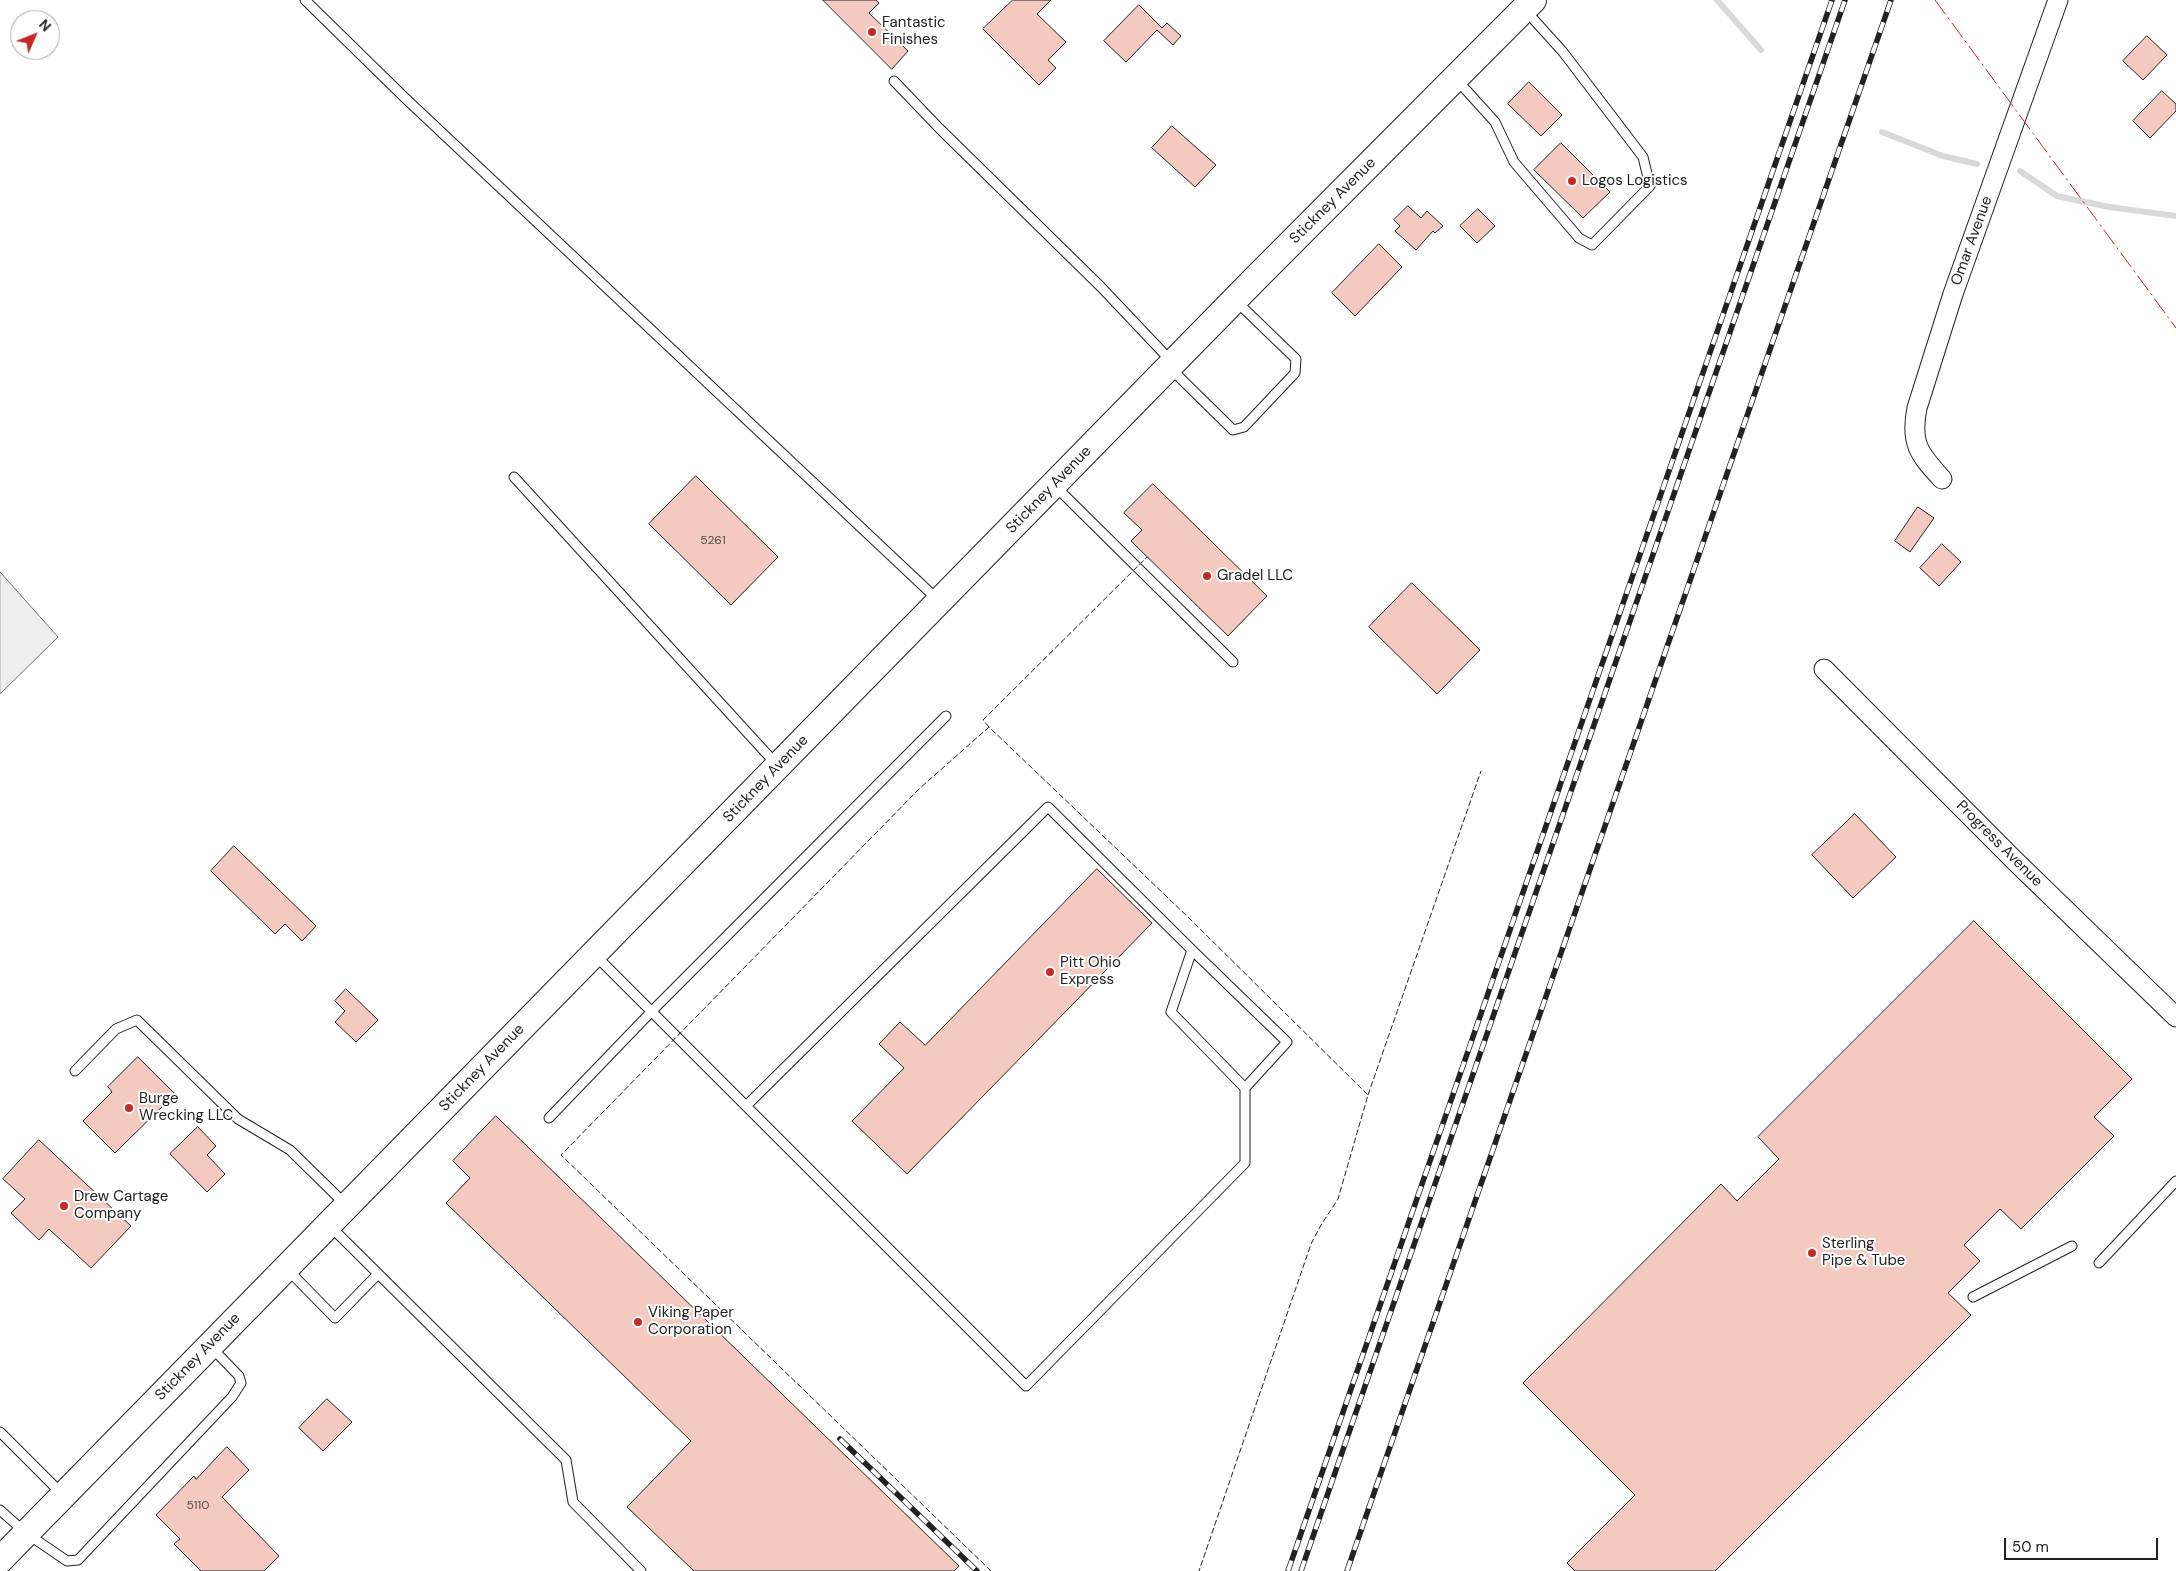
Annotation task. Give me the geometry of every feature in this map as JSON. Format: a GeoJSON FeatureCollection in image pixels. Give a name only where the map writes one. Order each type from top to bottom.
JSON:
{"type":"FeatureCollection","features":[{"type":"Feature","properties":{"kind":"street","name":"Omar Avenue"},"geometry":{"type":"LineString","coordinates":[[1942,479],[1921,456],[1916,442],[1914,421],[1917,408],[1952,294],[2058,0]]}},
{"type":"Feature","properties":{"kind":"street","name":"Stickney Avenue"},"geometry":{"type":"LineString","coordinates":[[0,1560],[1171,365],[1529,5]]}},
{"type":"Feature","properties":{"kind":"street","name":"Progress Avenue"},"geometry":{"type":"LineString","coordinates":[[1824,670],[2014,860],[2176,1017]]}},
{"type":"Feature","properties":{"kind":"lane"},"geometry":{"type":"LineString","coordinates":[[305,0],[411,103],[940,602]]}},
{"type":"Feature","properties":{"kind":"lane"},"geometry":{"type":"LineString","coordinates":[[1456,78],[1495,122],[1514,162],[1579,238],[1592,246],[1650,186],[1643,157],[1529,5]]}},
{"type":"Feature","properties":{"kind":"lane"},"geometry":{"type":"LineString","coordinates":[[894,81],[939,128],[1101,287],[1171,365],[1234,430],[1244,427],[1295,373],[1296,358],[1235,300]]}},
{"type":"Feature","properties":{"kind":"lane"},"geometry":{"type":"LineString","coordinates":[[514,477],[778,766]]}},
{"type":"Feature","properties":{"kind":"lane"},"geometry":{"type":"LineString","coordinates":[[1054,485],[1233,662]]}},
{"type":"Feature","properties":{"kind":"lane"},"geometry":{"type":"LineString","coordinates":[[549,1118],[652,1011],[946,716]]}},
{"type":"Feature","properties":{"kind":"lane"},"geometry":{"type":"LineString","coordinates":[[594,954],[652,1011],[746,1106],[1026,1386],[1245,1163],[1246,1088],[1287,1042],[1048,807],[746,1106]]}},
{"type":"Feature","properties":{"kind":"lane"},"geometry":{"type":"LineString","coordinates":[[1192,950],[1171,1012],[1246,1088]]}},
{"type":"Feature","properties":{"kind":"lane"},"geometry":{"type":"LineString","coordinates":[[74,1071],[116,1029],[137,1020],[238,1119],[290,1150],[347,1206]]}},
{"type":"Feature","properties":{"kind":"lane"},"geometry":{"type":"LineString","coordinates":[[2099,1264],[2176,1181]]}},
{"type":"Feature","properties":{"kind":"lane"},"geometry":{"type":"LineString","coordinates":[[329,1225],[566,1460],[573,1502],[641,1571]]}},
{"type":"Feature","properties":{"kind":"lane"},"geometry":{"type":"LineString","coordinates":[[1973,1297],[2072,1246]]}},
{"type":"Feature","properties":{"kind":"lane"},"geometry":{"type":"LineString","coordinates":[[286,1268],[335,1318],[378,1274]]}},
{"type":"Feature","properties":{"kind":"lane"},"geometry":{"type":"LineString","coordinates":[[0,1510],[26,1533],[67,1561],[78,1560],[232,1397],[241,1383],[239,1376],[210,1346]]}},
{"type":"Feature","properties":{"kind":"lane"},"geometry":{"type":"LineString","coordinates":[[0,1432],[63,1495]]}},
{"type":"Feature","properties":{"kind":"shaded area"},"geometry":{"type":"Polygon","coordinates":[[[0,572],[58,637],[0,694],[0,572]]]}},
{"type":"Feature","properties":{"kind":"building","name":"Fantastic Finishes"},"geometry":{"type":"Polygon","coordinates":[[[823,0],[876,0],[879,3],[869,13],[908,51],[892,69],[823,0]]]}},
{"type":"Feature","properties":{"kind":"building"},"geometry":{"type":"Polygon","coordinates":[[[1013,0],[1051,0],[1037,14],[1066,42],[1048,60],[1056,68],[1039,85],[983,29],[1013,0]]]}},
{"type":"Feature","properties":{"kind":"building"},"geometry":{"type":"Polygon","coordinates":[[[1139,5],[1162,28],[1167,23],[1181,36],[1173,45],[1157,30],[1126,62],[1104,41],[1139,5]]]}},
{"type":"Feature","properties":{"kind":"building"},"geometry":{"type":"Polygon","coordinates":[[[2147,36],[2167,55],[2143,80],[2123,61],[2147,36]]]}},
{"type":"Feature","properties":{"kind":"building"},"geometry":{"type":"Polygon","coordinates":[[[1529,82],[1562,115],[1541,136],[1508,104],[1529,82]]]}},
{"type":"Feature","properties":{"kind":"building"},"geometry":{"type":"Polygon","coordinates":[[[2162,91],[2176,104],[2176,111],[2150,138],[2133,121],[2162,91]]]}},
{"type":"Feature","properties":{"kind":"building"},"geometry":{"type":"Polygon","coordinates":[[[1172,126],[1216,165],[1195,187],[1152,148],[1172,126]]]}},
{"type":"Feature","properties":{"kind":"building","name":"Logos Logistics"},"geometry":{"type":"Polygon","coordinates":[[[1561,143],[1610,192],[1583,218],[1534,170],[1561,143]]]}},
{"type":"Feature","properties":{"kind":"building"},"geometry":{"type":"Polygon","coordinates":[[[1408,206],[1421,218],[1427,211],[1443,226],[1435,233],[1433,231],[1416,250],[1395,231],[1400,226],[1394,220],[1408,206]]]}},
{"type":"Feature","properties":{"kind":"building"},"geometry":{"type":"Polygon","coordinates":[[[1478,209],[1495,226],[1477,243],[1460,226],[1478,209]]]}},
{"type":"Feature","properties":{"kind":"building"},"geometry":{"type":"Polygon","coordinates":[[[1379,244],[1402,267],[1355,316],[1332,293],[1379,244]]]}},
{"type":"Feature","properties":{"kind":"building"},"geometry":{"type":"Polygon","coordinates":[[[696,476],[778,557],[731,605],[649,524],[696,476]]]}},
{"type":"Feature","properties":{"kind":"building","name":"Gradel LLC"},"geometry":{"type":"Polygon","coordinates":[[[1153,484],[1267,596],[1228,636],[1131,541],[1142,530],[1124,513],[1153,484]]]}},
{"type":"Feature","properties":{"kind":"building"},"geometry":{"type":"Polygon","coordinates":[[[1918,507],[1934,518],[1910,552],[1895,541],[1918,507]]]}},
{"type":"Feature","properties":{"kind":"building"},"geometry":{"type":"Polygon","coordinates":[[[1942,544],[1961,562],[1939,586],[1920,568],[1942,544]]]}},
{"type":"Feature","properties":{"kind":"building"},"geometry":{"type":"Polygon","coordinates":[[[1412,583],[1480,650],[1437,694],[1369,627],[1412,583]]]}},
{"type":"Feature","properties":{"kind":"building"},"geometry":{"type":"Polygon","coordinates":[[[1855,814],[1896,857],[1853,898],[1812,855],[1855,814]]]}},
{"type":"Feature","properties":{"kind":"building"},"geometry":{"type":"Polygon","coordinates":[[[234,846],[316,926],[302,941],[285,924],[275,934],[211,871],[234,846]]]}},
{"type":"Feature","properties":{"kind":"building","name":"Pitt Ohio Express"},"geometry":{"type":"Polygon","coordinates":[[[1097,869],[1152,923],[907,1174],[852,1121],[904,1068],[879,1044],[900,1022],[925,1045],[1097,869]]]}},
{"type":"Feature","properties":{"kind":"building","name":"Sterling Pipe & Tube"},"geometry":{"type":"Polygon","coordinates":[[[1974,921],[2132,1079],[2094,1117],[2114,1136],[2021,1229],[2000,1209],[1964,1245],[1980,1261],[1948,1293],[1971,1315],[1715,1571],[1575,1571],[1567,1563],[1635,1495],[1523,1383],[1721,1184],[1737,1201],[1779,1159],[1758,1137],[1974,921]]]}},
{"type":"Feature","properties":{"kind":"building"},"geometry":{"type":"Polygon","coordinates":[[[346,989],[378,1020],[356,1042],[335,1022],[345,1011],[335,1001],[346,989]]]}},
{"type":"Feature","properties":{"kind":"building","name":"Burge Wrecking LLC"},"geometry":{"type":"Polygon","coordinates":[[[138,1057],[175,1094],[115,1153],[83,1121],[112,1092],[108,1087],[138,1057]]]}},
{"type":"Feature","properties":{"kind":"building","name":"Viking Paper Corporation"},"geometry":{"type":"Polygon","coordinates":[[[496,1116],[959,1566],[954,1571],[694,1571],[627,1507],[691,1441],[446,1203],[470,1178],[453,1161],[496,1116]]]}},
{"type":"Feature","properties":{"kind":"building"},"geometry":{"type":"Polygon","coordinates":[[[198,1127],[216,1146],[207,1155],[225,1174],[207,1192],[170,1154],[198,1127]]]}},
{"type":"Feature","properties":{"kind":"building","name":"Drew Cartage Company"},"geometry":{"type":"Polygon","coordinates":[[[39,1140],[131,1226],[91,1268],[49,1229],[39,1240],[11,1213],[25,1199],[3,1179],[39,1140]]]}},
{"type":"Feature","properties":{"kind":"building"},"geometry":{"type":"Polygon","coordinates":[[[327,1399],[352,1422],[323,1451],[299,1428],[327,1399]]]}},
{"type":"Feature","properties":{"kind":"building"},"geometry":{"type":"Polygon","coordinates":[[[227,1447],[249,1470],[222,1497],[279,1556],[264,1571],[201,1571],[174,1544],[180,1539],[156,1515],[194,1476],[196,1479],[227,1447]]]}},
{"type":"Feature","properties":{"kind":"waterway"},"geometry":{"type":"LineString","coordinates":[[1717,0],[1761,50]]}},
{"type":"Feature","properties":{"kind":"waterway"},"geometry":{"type":"LineString","coordinates":[[1882,132],[1943,156],[1977,164]]}},
{"type":"Feature","properties":{"kind":"waterway"},"geometry":{"type":"LineString","coordinates":[[2020,171],[2057,196],[2109,207],[2176,216]]}},
{"type":"Feature","properties":{"kind":"railway"},"geometry":{"type":"LineString","coordinates":[[1288,1571],[1832,0]]}},
{"type":"Feature","properties":{"kind":"railway"},"geometry":{"type":"LineString","coordinates":[[1301,1571],[1845,0]]}},
{"type":"Feature","properties":{"kind":"railway"},"geometry":{"type":"LineString","coordinates":[[1347,1571],[1891,0]]}},
{"type":"Feature","properties":{"kind":"railway"},"geometry":{"type":"LineString","coordinates":[[840,1439],[977,1571]]}},
{"type":"Feature","properties":{"kind":"fence"},"geometry":{"type":"LineString","coordinates":[[989,727],[983,720],[1147,557]]}},
{"type":"Feature","properties":{"kind":"fence"},"geometry":{"type":"LineString","coordinates":[[991,1571],[561,1155],[919,789],[989,727],[1189,918],[1368,1095],[1338,1199],[1311,1244],[1199,1571]]}},
{"type":"Feature","properties":{"kind":"fence"},"geometry":{"type":"LineString","coordinates":[[1368,1095],[1481,771]]}},
{"type":"Feature","properties":{"kind":"power"},"geometry":{"type":"LineString","coordinates":[[1935,0],[2176,328]]}},
{"type":"Feature","properties":{"kind":"place","name":"Fantastic Finishes"},"geometry":{"type":"Point","coordinates":[872,32]}},
{"type":"Feature","properties":{"kind":"place","name":"Logos Logistics"},"geometry":{"type":"Point","coordinates":[1572,181]}},
{"type":"Feature","properties":{"kind":"place","name":"Gradel LLC"},"geometry":{"type":"Point","coordinates":[1207,576]}},
{"type":"Feature","properties":{"kind":"place","name":"Pitt Ohio Express"},"geometry":{"type":"Point","coordinates":[1050,972]}},
{"type":"Feature","properties":{"kind":"place","name":"Burge Wrecking LLC"},"geometry":{"type":"Point","coordinates":[129,1108]}},
{"type":"Feature","properties":{"kind":"place","name":"Drew Cartage Company"},"geometry":{"type":"Point","coordinates":[64,1206]}},
{"type":"Feature","properties":{"kind":"place","name":"Sterling Pipe & Tube"},"geometry":{"type":"Point","coordinates":[1812,1253]}},
{"type":"Feature","properties":{"kind":"place","name":"Viking Paper Corporation"},"geometry":{"type":"Point","coordinates":[638,1322]}}]}
